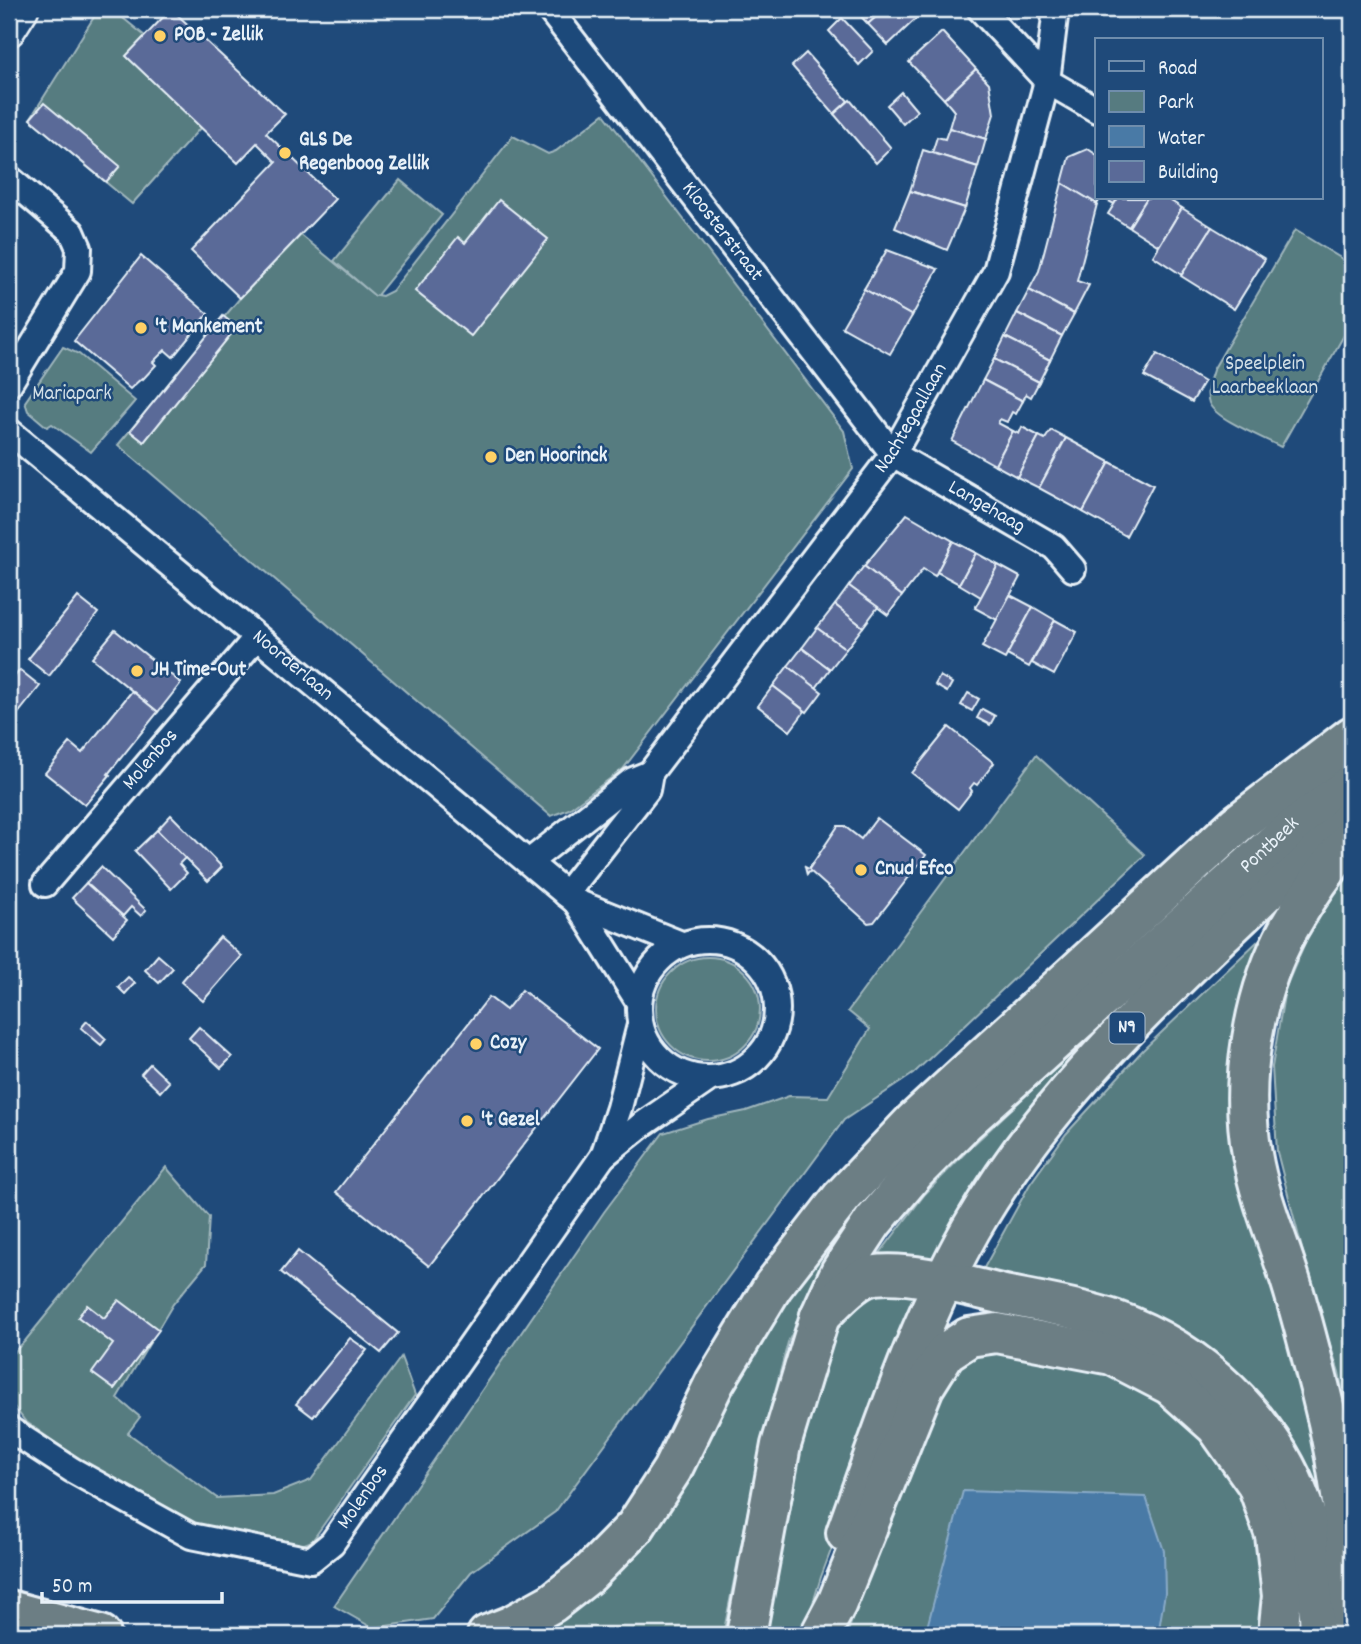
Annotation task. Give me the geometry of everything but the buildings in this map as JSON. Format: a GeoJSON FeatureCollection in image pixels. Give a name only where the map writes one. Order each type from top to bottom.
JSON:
{"type":"FeatureCollection","features":[{"type":"Feature","properties":{"kind":"highway"},"geometry":{"type":"LineString","coordinates":[[486,1635],[510,1626],[552,1603],[589,1574],[635,1527],[672,1470],[715,1382],[773,1286],[842,1197],[913,1122],[1237,824],[1352,736]]}},
{"type":"Feature","properties":{"kind":"highway","name":"Pontbeek"},"geometry":{"type":"LineString","coordinates":[[820,1316],[840,1272],[873,1222],[916,1171],[964,1124],[1282,836],[1352,764]]}},
{"type":"Feature","properties":{"kind":"highway","name":"N9"},"geometry":{"type":"LineString","coordinates":[[819,1635],[822,1598],[915,1345],[970,1230],[1005,1173],[1044,1120],[1088,1069],[1161,993],[1352,811]]}},
{"type":"Feature","properties":{"kind":"highway"},"geometry":{"type":"LineString","coordinates":[[1352,837],[1305,901],[1287,931],[1257,1015],[1246,1079],[1252,1154],[1321,1392],[1337,1471],[1350,1568],[1352,1635]]}},
{"type":"Feature","properties":{"kind":"highway"},"geometry":{"type":"LineString","coordinates":[[820,1316],[852,1285],[865,1278],[884,1274],[945,1281],[1113,1320],[1159,1339],[1210,1373],[1248,1410],[1279,1456],[1303,1505],[1316,1568],[1320,1635]]}},
{"type":"Feature","properties":{"kind":"highway","name":"N9"},"geometry":{"type":"LineString","coordinates":[[746,1635],[781,1445],[820,1316]]}},
{"type":"Feature","properties":{"kind":"highway"},"geometry":{"type":"LineString","coordinates":[[819,1635],[837,1604],[924,1387],[946,1352],[969,1337],[997,1333],[1112,1355],[1170,1385],[1216,1426],[1257,1484],[1275,1535],[1282,1596],[1278,1635]]}},
{"type":"Feature","properties":{"kind":"highway"},"geometry":{"type":"LineString","coordinates":[[9,1610],[101,1635]]}},
{"type":"Feature","properties":{"kind":"street"},"geometry":{"type":"LineString","coordinates":[[9,32],[23,9]]}},
{"type":"Feature","properties":{"kind":"street","name":"Kloosterstraat"},"geometry":{"type":"LineString","coordinates":[[549,9],[893,454]]}},
{"type":"Feature","properties":{"kind":"street"},"geometry":{"type":"LineString","coordinates":[[980,9],[1047,80],[1095,109]]}},
{"type":"Feature","properties":{"kind":"street","name":"Nachtegaallaan"},"geometry":{"type":"LineString","coordinates":[[571,898],[647,790],[650,773],[893,454],[996,271],[1047,80],[1056,9]]}},
{"type":"Feature","properties":{"kind":"street"},"geometry":{"type":"LineString","coordinates":[[9,178],[72,232],[79,248],[78,271],[9,384]]}},
{"type":"Feature","properties":{"kind":"street","name":"Noorderlaan"},"geometry":{"type":"LineString","coordinates":[[9,431],[571,898]]}},
{"type":"Feature","properties":{"kind":"street","name":"Langehaag"},"geometry":{"type":"LineString","coordinates":[[893,454],[1054,547],[1073,569]]}},
{"type":"Feature","properties":{"kind":"street","name":"Molenbos"},"geometry":{"type":"LineString","coordinates":[[46,884],[256,638]]}},
{"type":"Feature","properties":{"kind":"street","name":"Nachtegaallaan"},"geometry":{"type":"LineString","coordinates":[[529,862],[634,780],[650,773]]}},
{"type":"Feature","properties":{"kind":"street"},"geometry":{"type":"LineString","coordinates":[[571,898],[639,1013],[649,1047],[668,1067],[691,1077],[709,1079]]}},
{"type":"Feature","properties":{"kind":"street","name":"Molenbos"},"geometry":{"type":"LineString","coordinates":[[571,898],[681,944]]}},
{"type":"Feature","properties":{"kind":"street","name":"Molenbos"},"geometry":{"type":"LineString","coordinates":[[9,1429],[72,1470],[191,1536],[311,1560],[332,1543],[603,1156],[639,1127],[709,1079],[733,1074],[754,1062],[763,1052],[775,1030],[778,1006],[772,983],[751,954],[729,942],[705,939],[681,944],[660,958],[645,977],[619,1108],[603,1156]]}},
{"type":"Feature","properties":{"kind":"green space"},"geometry":{"type":"Polygon","coordinates":[[[99,9],[112,9],[145,36],[126,56],[201,127],[132,204],[30,119],[99,9]]]}},
{"type":"Feature","properties":{"kind":"green space","name":"Den Hoorinck"},"geometry":{"type":"Polygon","coordinates":[[[604,114],[844,431],[853,469],[623,769],[569,809],[551,816],[118,445],[240,298],[301,235],[375,296],[334,261],[400,180],[442,215],[377,295],[382,296],[392,291],[513,136],[548,154],[556,151],[604,114]]]}},
{"type":"Feature","properties":{"kind":"green space","name":"Speelplein Laarbeeklaan"},"geometry":{"type":"Polygon","coordinates":[[[1295,230],[1352,265],[1352,321],[1281,447],[1220,415],[1209,403],[1208,390],[1213,370],[1295,230]]]}},
{"type":"Feature","properties":{"kind":"green space","name":"Mariapark"},"geometry":{"type":"Polygon","coordinates":[[[63,347],[79,354],[135,401],[91,452],[52,424],[47,427],[28,411],[25,402],[63,347]]]}},
{"type":"Feature","properties":{"kind":"green space"},"geometry":{"type":"Polygon","coordinates":[[[1036,755],[1145,855],[913,1074],[844,1120],[555,1512],[471,1572],[433,1619],[373,1628],[334,1606],[604,1212],[663,1133],[746,1111],[789,1096],[828,1097],[870,1029],[848,1011],[1036,755]]]}},
{"type":"Feature","properties":{"kind":"green space"},"geometry":{"type":"Polygon","coordinates":[[[1352,873],[1352,1436],[1339,1372],[1314,1295],[1277,1152],[1272,1067],[1285,989],[1310,931],[1333,895],[1352,873]]]}},
{"type":"Feature","properties":{"kind":"green space"},"geometry":{"type":"Polygon","coordinates":[[[1214,920],[938,1268],[874,1261],[925,1194],[972,1146],[1214,920]]]}},
{"type":"Feature","properties":{"kind":"green space"},"geometry":{"type":"Polygon","coordinates":[[[1279,921],[1238,1033],[1297,1365],[1327,1481],[1329,1544],[1316,1501],[979,1277],[1030,1184],[1066,1134],[1143,1050],[1279,921]]]}},
{"type":"Feature","properties":{"kind":"green space"},"geometry":{"type":"Polygon","coordinates":[[[708,957],[728,961],[745,972],[756,989],[760,1009],[756,1029],[745,1046],[728,1057],[708,1061],[688,1057],[671,1046],[660,1029],[656,1009],[660,989],[671,972],[688,961],[708,957]]]}},
{"type":"Feature","properties":{"kind":"green space"},"geometry":{"type":"Polygon","coordinates":[[[906,1149],[811,1295],[788,1342],[762,1441],[723,1635],[525,1635],[554,1619],[768,1316],[906,1149]]]}},
{"type":"Feature","properties":{"kind":"green space"},"geometry":{"type":"Polygon","coordinates":[[[166,1167],[209,1217],[206,1264],[173,1304],[117,1398],[140,1417],[128,1433],[217,1498],[273,1495],[311,1480],[401,1357],[415,1395],[312,1541],[297,1547],[240,1536],[178,1517],[85,1464],[25,1421],[9,1400],[9,1357],[25,1341],[166,1167]]]}},
{"type":"Feature","properties":{"kind":"green space"},"geometry":{"type":"Polygon","coordinates":[[[886,1291],[928,1292],[821,1577],[803,1635],[765,1635],[799,1457],[819,1376],[838,1328],[850,1311],[865,1298],[886,1291]]]}},
{"type":"Feature","properties":{"kind":"green space"},"geometry":{"type":"Polygon","coordinates":[[[1004,1348],[1106,1368],[1189,1420],[1247,1498],[1262,1544],[1264,1635],[847,1635],[901,1474],[950,1370],[977,1355],[1004,1348]]]}},
{"type":"Feature","properties":{"kind":"water"},"geometry":{"type":"Polygon","coordinates":[[[963,1491],[1146,1497],[1164,1551],[1165,1593],[1158,1635],[925,1635],[963,1491]]]}},
{"type":"Feature","properties":{"kind":"place","name":"POB - Zellik"},"geometry":{"type":"Point","coordinates":[160,36]}},
{"type":"Feature","properties":{"kind":"place","name":"GLS De Regenboog Zellik"},"geometry":{"type":"Point","coordinates":[285,153]}},
{"type":"Feature","properties":{"kind":"place","name":"'t Mankement"},"geometry":{"type":"Point","coordinates":[141,328]}},
{"type":"Feature","properties":{"kind":"place","name":"Den Hoorinck"},"geometry":{"type":"Point","coordinates":[491,457]}},
{"type":"Feature","properties":{"kind":"place","name":"JH Time-Out"},"geometry":{"type":"Point","coordinates":[137,671]}},
{"type":"Feature","properties":{"kind":"place","name":"Cnud Efco"},"geometry":{"type":"Point","coordinates":[861,870]}},
{"type":"Feature","properties":{"kind":"place","name":"Cozy"},"geometry":{"type":"Point","coordinates":[476,1044]}},
{"type":"Feature","properties":{"kind":"place","name":"'t Gezel"},"geometry":{"type":"Point","coordinates":[467,1121]}}]}
